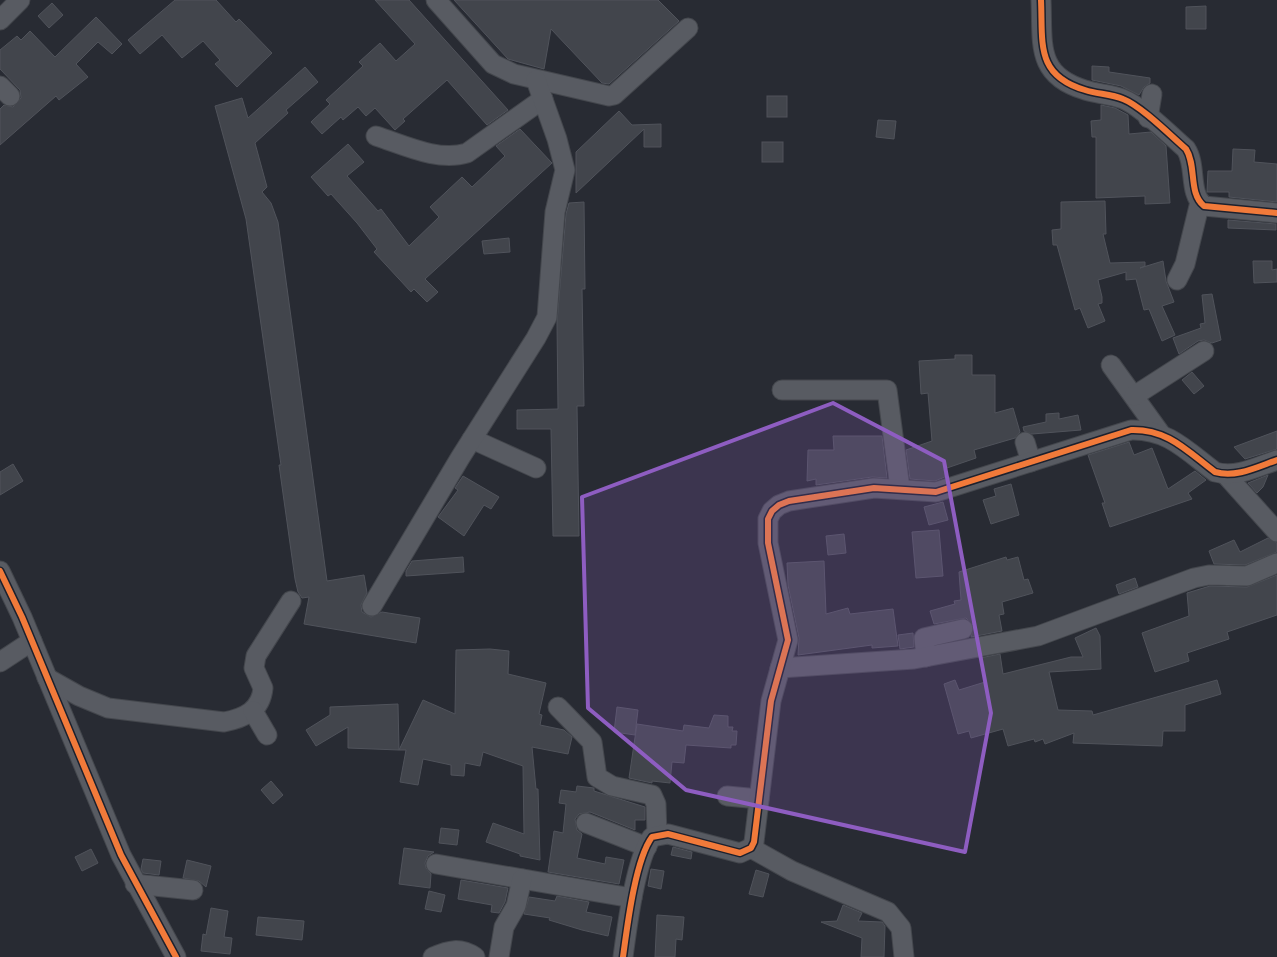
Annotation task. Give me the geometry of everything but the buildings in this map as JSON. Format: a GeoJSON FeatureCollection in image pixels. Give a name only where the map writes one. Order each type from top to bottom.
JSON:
{"type":"FeatureCollection","features":[{"type":"Feature","properties":{"kind":"street"},"geometry":{"type":"LineString","coordinates":[[0,20],[20,0]]}},
{"type":"Feature","properties":{"kind":"street"},"geometry":{"type":"LineString","coordinates":[[436,0],[493,64],[514,74],[609,96],[614,95],[688,28]]}},
{"type":"Feature","properties":{"kind":"street"},"geometry":{"type":"LineString","coordinates":[[1041,0],[1044,59],[1050,70],[1084,90],[1123,99],[1189,154],[1196,196],[1200,202],[1210,208],[1277,213]]}},
{"type":"Feature","properties":{"kind":"street"},"geometry":{"type":"LineString","coordinates":[[372,606],[472,439],[536,338],[547,316],[555,212],[564,170],[557,139],[536,80]]}},
{"type":"Feature","properties":{"kind":"street"},"geometry":{"type":"LineString","coordinates":[[1148,118],[1152,94]]}},
{"type":"Feature","properties":{"kind":"street"},"geometry":{"type":"LineString","coordinates":[[376,136],[442,156],[457,156],[467,153],[543,99]]}},
{"type":"Feature","properties":{"kind":"street"},"geometry":{"type":"LineString","coordinates":[[1177,280],[1184,264],[1200,202]]}},
{"type":"Feature","properties":{"kind":"street"},"geometry":{"type":"LineString","coordinates":[[1134,396],[1204,351]]}},
{"type":"Feature","properties":{"kind":"street"},"geometry":{"type":"LineString","coordinates":[[1111,365],[1160,433]]}},
{"type":"Feature","properties":{"kind":"street"},"geometry":{"type":"LineString","coordinates":[[782,390],[887,390],[900,488]]}},
{"type":"Feature","properties":{"kind":"street"},"geometry":{"type":"LineString","coordinates":[[586,822],[652,841],[668,834],[734,853],[740,853],[751,848],[754,842],[771,701],[788,640],[768,542],[768,519],[772,511],[779,505],[789,501],[874,488],[900,488],[922,492],[936,492],[1131,430],[1146,429],[1160,433],[1215,472],[1225,474],[1247,471],[1277,460]]}},
{"type":"Feature","properties":{"kind":"street"},"geometry":{"type":"LineString","coordinates":[[472,439],[536,468]]}},
{"type":"Feature","properties":{"kind":"street"},"geometry":{"type":"LineString","coordinates":[[1024,442],[1031,462]]}},
{"type":"Feature","properties":{"kind":"street"},"geometry":{"type":"LineString","coordinates":[[1225,474],[1277,532]]}},
{"type":"Feature","properties":{"kind":"street"},"geometry":{"type":"LineString","coordinates":[[780,668],[887,663],[1038,636],[1194,578],[1209,575],[1247,576],[1277,563]]}},
{"type":"Feature","properties":{"kind":"street"},"geometry":{"type":"LineString","coordinates":[[0,571],[32,642],[120,855],[176,957]]}},
{"type":"Feature","properties":{"kind":"street"},"geometry":{"type":"LineString","coordinates":[[47,678],[79,696],[108,708],[224,722],[239,719],[258,706],[263,688],[254,668],[256,656],[292,601]]}},
{"type":"Feature","properties":{"kind":"street"},"geometry":{"type":"LineString","coordinates":[[926,657],[924,638],[962,629]]}},
{"type":"Feature","properties":{"kind":"street"},"geometry":{"type":"LineString","coordinates":[[0,662],[32,642]]}},
{"type":"Feature","properties":{"kind":"street"},"geometry":{"type":"LineString","coordinates":[[558,706],[592,742],[597,777],[612,786],[652,795],[656,804],[652,841],[632,898],[623,957]]}},
{"type":"Feature","properties":{"kind":"street"},"geometry":{"type":"LineString","coordinates":[[253,711],[267,735]]}},
{"type":"Feature","properties":{"kind":"street"},"geometry":{"type":"LineString","coordinates":[[727,796],[759,799]]}},
{"type":"Feature","properties":{"kind":"street"},"geometry":{"type":"LineString","coordinates":[[751,848],[792,871],[888,912],[901,928],[904,957]]}},
{"type":"Feature","properties":{"kind":"street"},"geometry":{"type":"LineString","coordinates":[[436,864],[632,898]]}},
{"type":"Feature","properties":{"kind":"street"},"geometry":{"type":"LineString","coordinates":[[499,957],[504,927],[516,906],[522,879]]}},
{"type":"Feature","properties":{"kind":"street"},"geometry":{"type":"LineString","coordinates":[[136,884],[193,890]]}},
{"type":"Feature","properties":{"kind":"street"},"geometry":{"type":"LineString","coordinates":[[433,957],[446,952],[461,950],[475,957]]}},
{"type":"Feature","properties":{"kind":"highlighted area"},"geometry":{"type":"Polygon","coordinates":[[[833,403],[944,461],[991,713],[965,852],[686,790],[588,708],[582,497],[833,403]]]}},
{"type":"Feature","properties":{"kind":"cycle path"},"geometry":{"type":"LineString","coordinates":[[1041,0],[1045,56],[1057,76],[1069,84],[1085,90],[1118,97],[1147,114],[1164,129],[1186,149],[1191,163],[1196,194],[1204,206],[1277,213]]}},
{"type":"Feature","properties":{"kind":"cycle path"},"geometry":{"type":"LineString","coordinates":[[623,957],[636,877],[652,837],[668,834],[740,853],[751,848],[754,842],[771,701],[788,640],[768,543],[768,519],[772,511],[779,505],[789,501],[874,488],[936,492],[1131,430],[1156,433],[1166,437],[1186,449],[1215,472],[1239,473],[1277,460]]}},
{"type":"Feature","properties":{"kind":"cycle path"},"geometry":{"type":"LineString","coordinates":[[0,571],[22,617],[121,855],[176,957]]}}]}
